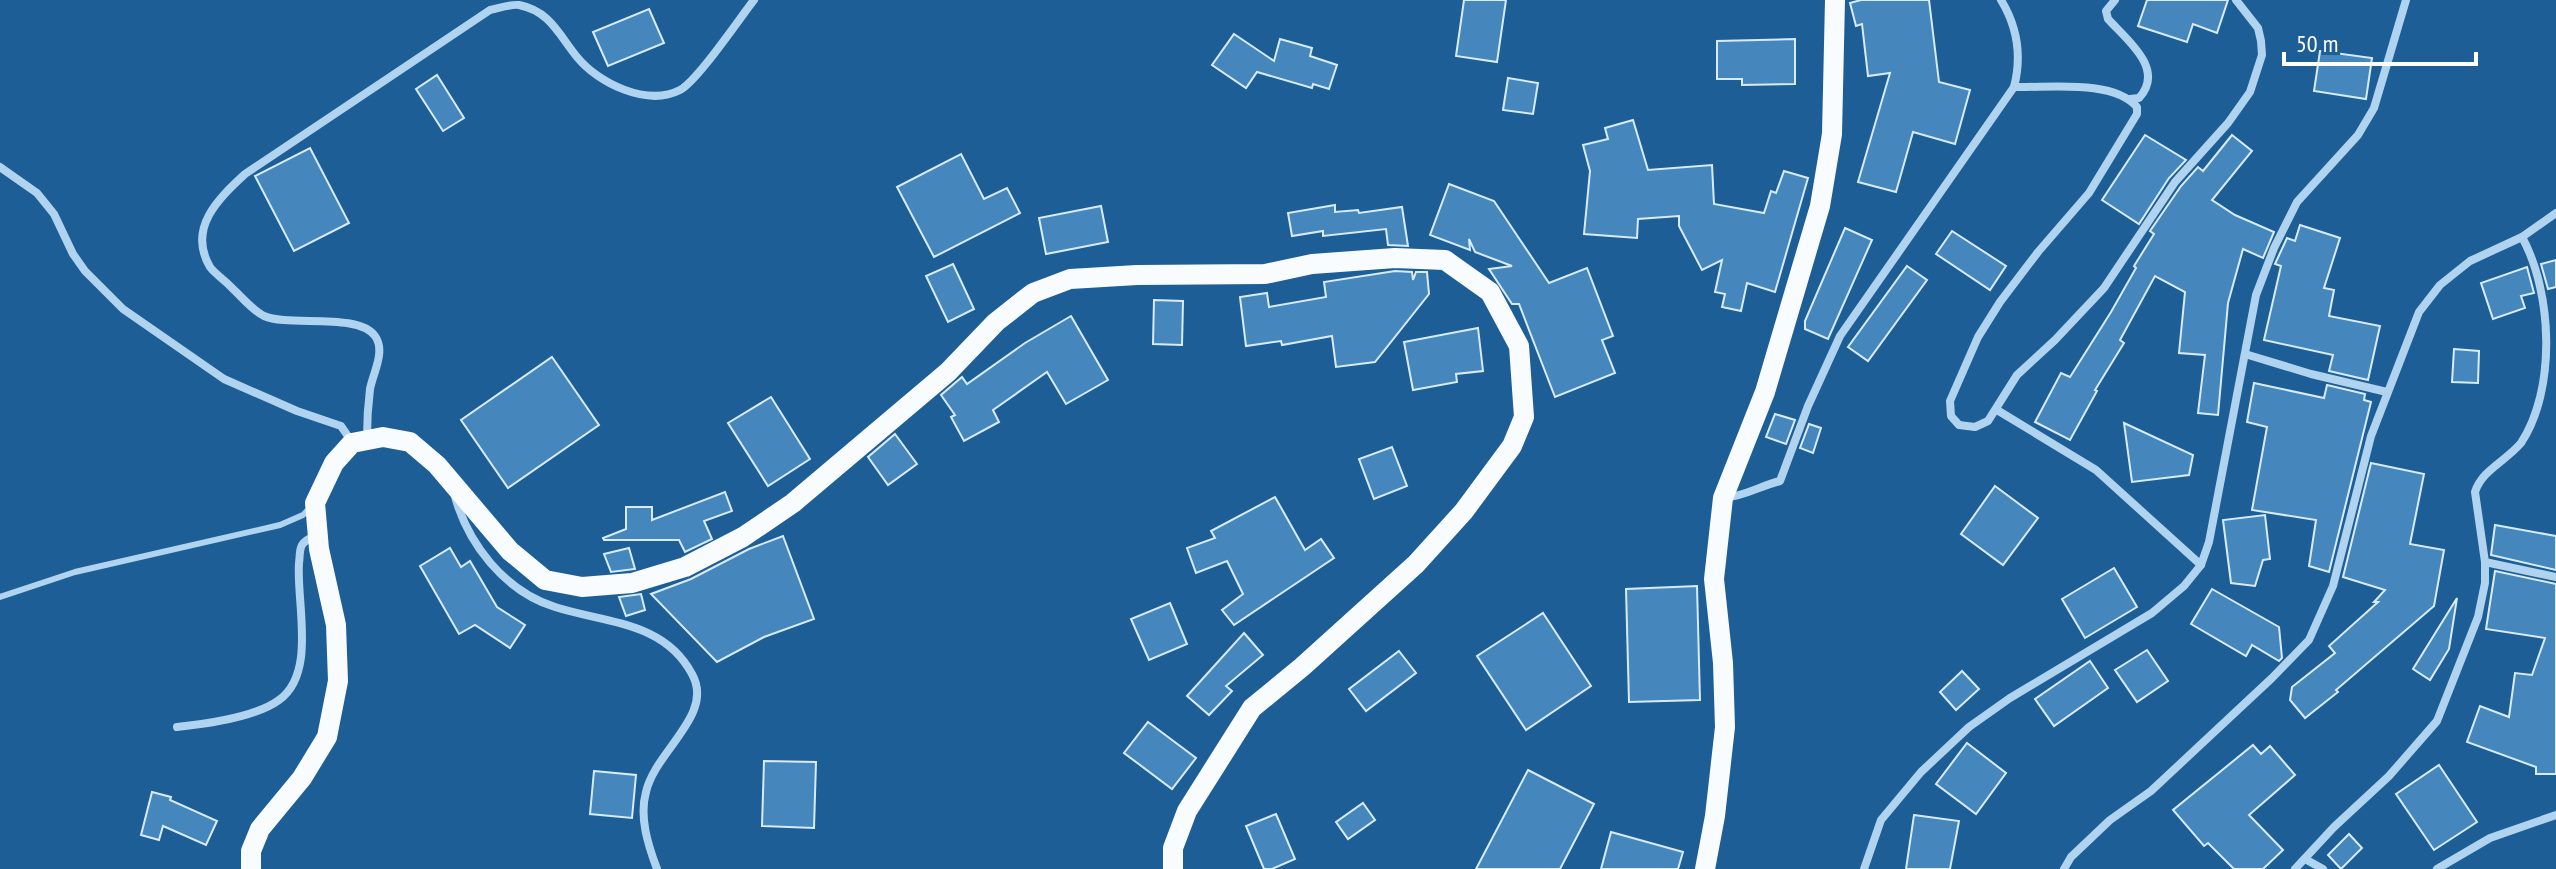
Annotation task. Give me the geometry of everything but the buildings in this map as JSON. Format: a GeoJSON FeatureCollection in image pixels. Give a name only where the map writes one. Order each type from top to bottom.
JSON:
{"type":"FeatureCollection","features":[{"type":"Feature","properties":{"kind":"main road"},"geometry":{"type":"LineString","coordinates":[[1705,869],[1715,816],[1725,727],[1723,663],[1714,579],[1723,498],[1765,392],[1820,206],[1832,134],[1835,0]]}},
{"type":"Feature","properties":{"kind":"main road"},"geometry":{"type":"LineString","coordinates":[[251,869],[251,851],[260,829],[302,778],[327,737],[338,681],[336,625],[318,535],[315,503],[334,463],[360,442],[383,437],[410,442],[437,465],[510,551],[545,580],[582,587],[632,583],[685,567],[743,537],[793,503],[948,372],[996,322],[1033,293],[1070,279],[1265,274],[1312,264],[1395,258],[1445,260],[1490,292],[1519,346],[1524,417],[1512,446],[1464,511],[1416,564],[1252,708],[1187,811],[1173,848],[1173,869]]}},
{"type":"Feature","properties":{"kind":"street"},"geometry":{"type":"LineString","coordinates":[[0,167],[37,193],[54,214],[73,254],[85,271],[123,309],[224,379],[297,411],[341,426],[360,442],[379,353],[378,341],[364,326],[265,316],[253,308],[210,267],[204,246],[204,220],[221,196],[245,174],[490,10],[517,4],[541,13],[559,30],[578,59],[608,83],[640,94],[664,95],[682,89],[696,75],[754,0]]}},
{"type":"Feature","properties":{"kind":"street"},"geometry":{"type":"LineString","coordinates":[[1723,498],[1750,493],[1759,486],[1780,481],[1808,406],[1840,336],[2014,87],[2019,70],[2019,48],[2013,25],[2001,0]]}},
{"type":"Feature","properties":{"kind":"street"},"geometry":{"type":"LineString","coordinates":[[2115,0],[2106,11],[2108,19],[2142,55],[2147,71],[2144,92],[2139,98],[2130,99]]}},
{"type":"Feature","properties":{"kind":"street"},"geometry":{"type":"LineString","coordinates":[[2014,87],[2112,91],[2130,99],[2137,107],[2137,114],[2089,193],[2038,252],[1978,337],[1950,401],[1951,416],[1955,422],[1967,427],[1981,425],[1997,410],[2017,375],[2104,288],[2175,182],[2228,123],[2250,92],[2262,55],[2261,41],[2258,28],[2236,0]]}},
{"type":"Feature","properties":{"kind":"street"},"geometry":{"type":"LineString","coordinates":[[1864,869],[1881,820],[1921,772],[1969,727],[2010,698],[2152,613],[2184,586],[2201,565],[2209,542],[2256,295],[2274,248],[2297,202],[2358,135],[2374,108],[2406,0]]}},
{"type":"Feature","properties":{"kind":"street"},"geometry":{"type":"LineString","coordinates":[[2064,869],[2071,857],[2110,820],[2151,791],[2309,640],[2333,586],[2354,497],[2387,392],[2419,312],[2440,285],[2470,261],[2522,237],[2556,213]]}},
{"type":"Feature","properties":{"kind":"street"},"geometry":{"type":"LineString","coordinates":[[2295,869],[2389,776],[2437,721],[2478,617],[2485,583],[2485,562],[2475,501],[2477,484],[2494,465],[2512,453],[2533,424],[2542,408],[2550,364],[2551,344],[2540,288],[2522,237]]}},
{"type":"Feature","properties":{"kind":"street"},"geometry":{"type":"LineString","coordinates":[[2245,354],[2387,392]]}},
{"type":"Feature","properties":{"kind":"street"},"geometry":{"type":"LineString","coordinates":[[1997,410],[2096,470],[2201,565]]}},
{"type":"Feature","properties":{"kind":"street"},"geometry":{"type":"LineString","coordinates":[[450,481],[469,532],[498,572],[520,589],[551,606],[639,627],[658,638],[690,669],[697,683],[699,698],[696,709],[661,758],[648,781],[644,796],[647,837],[657,869]]}},
{"type":"Feature","properties":{"kind":"street"},"geometry":{"type":"LineString","coordinates":[[177,727],[260,709],[281,699],[292,684],[300,662],[303,633],[298,573],[300,548],[308,539],[318,535]]}},
{"type":"Feature","properties":{"kind":"street"},"geometry":{"type":"LineString","coordinates":[[2485,562],[2556,577]]}},
{"type":"Feature","properties":{"kind":"street"},"geometry":{"type":"LineString","coordinates":[[2437,869],[2490,838],[2556,815]]}},
{"type":"Feature","properties":{"kind":"street"},"geometry":{"type":"LineString","coordinates":[[2305,859],[2323,869]]}},
{"type":"Feature","properties":{"kind":"lane"},"geometry":{"type":"LineString","coordinates":[[0,597],[75,572],[280,525],[303,515],[315,503]]}}]}
